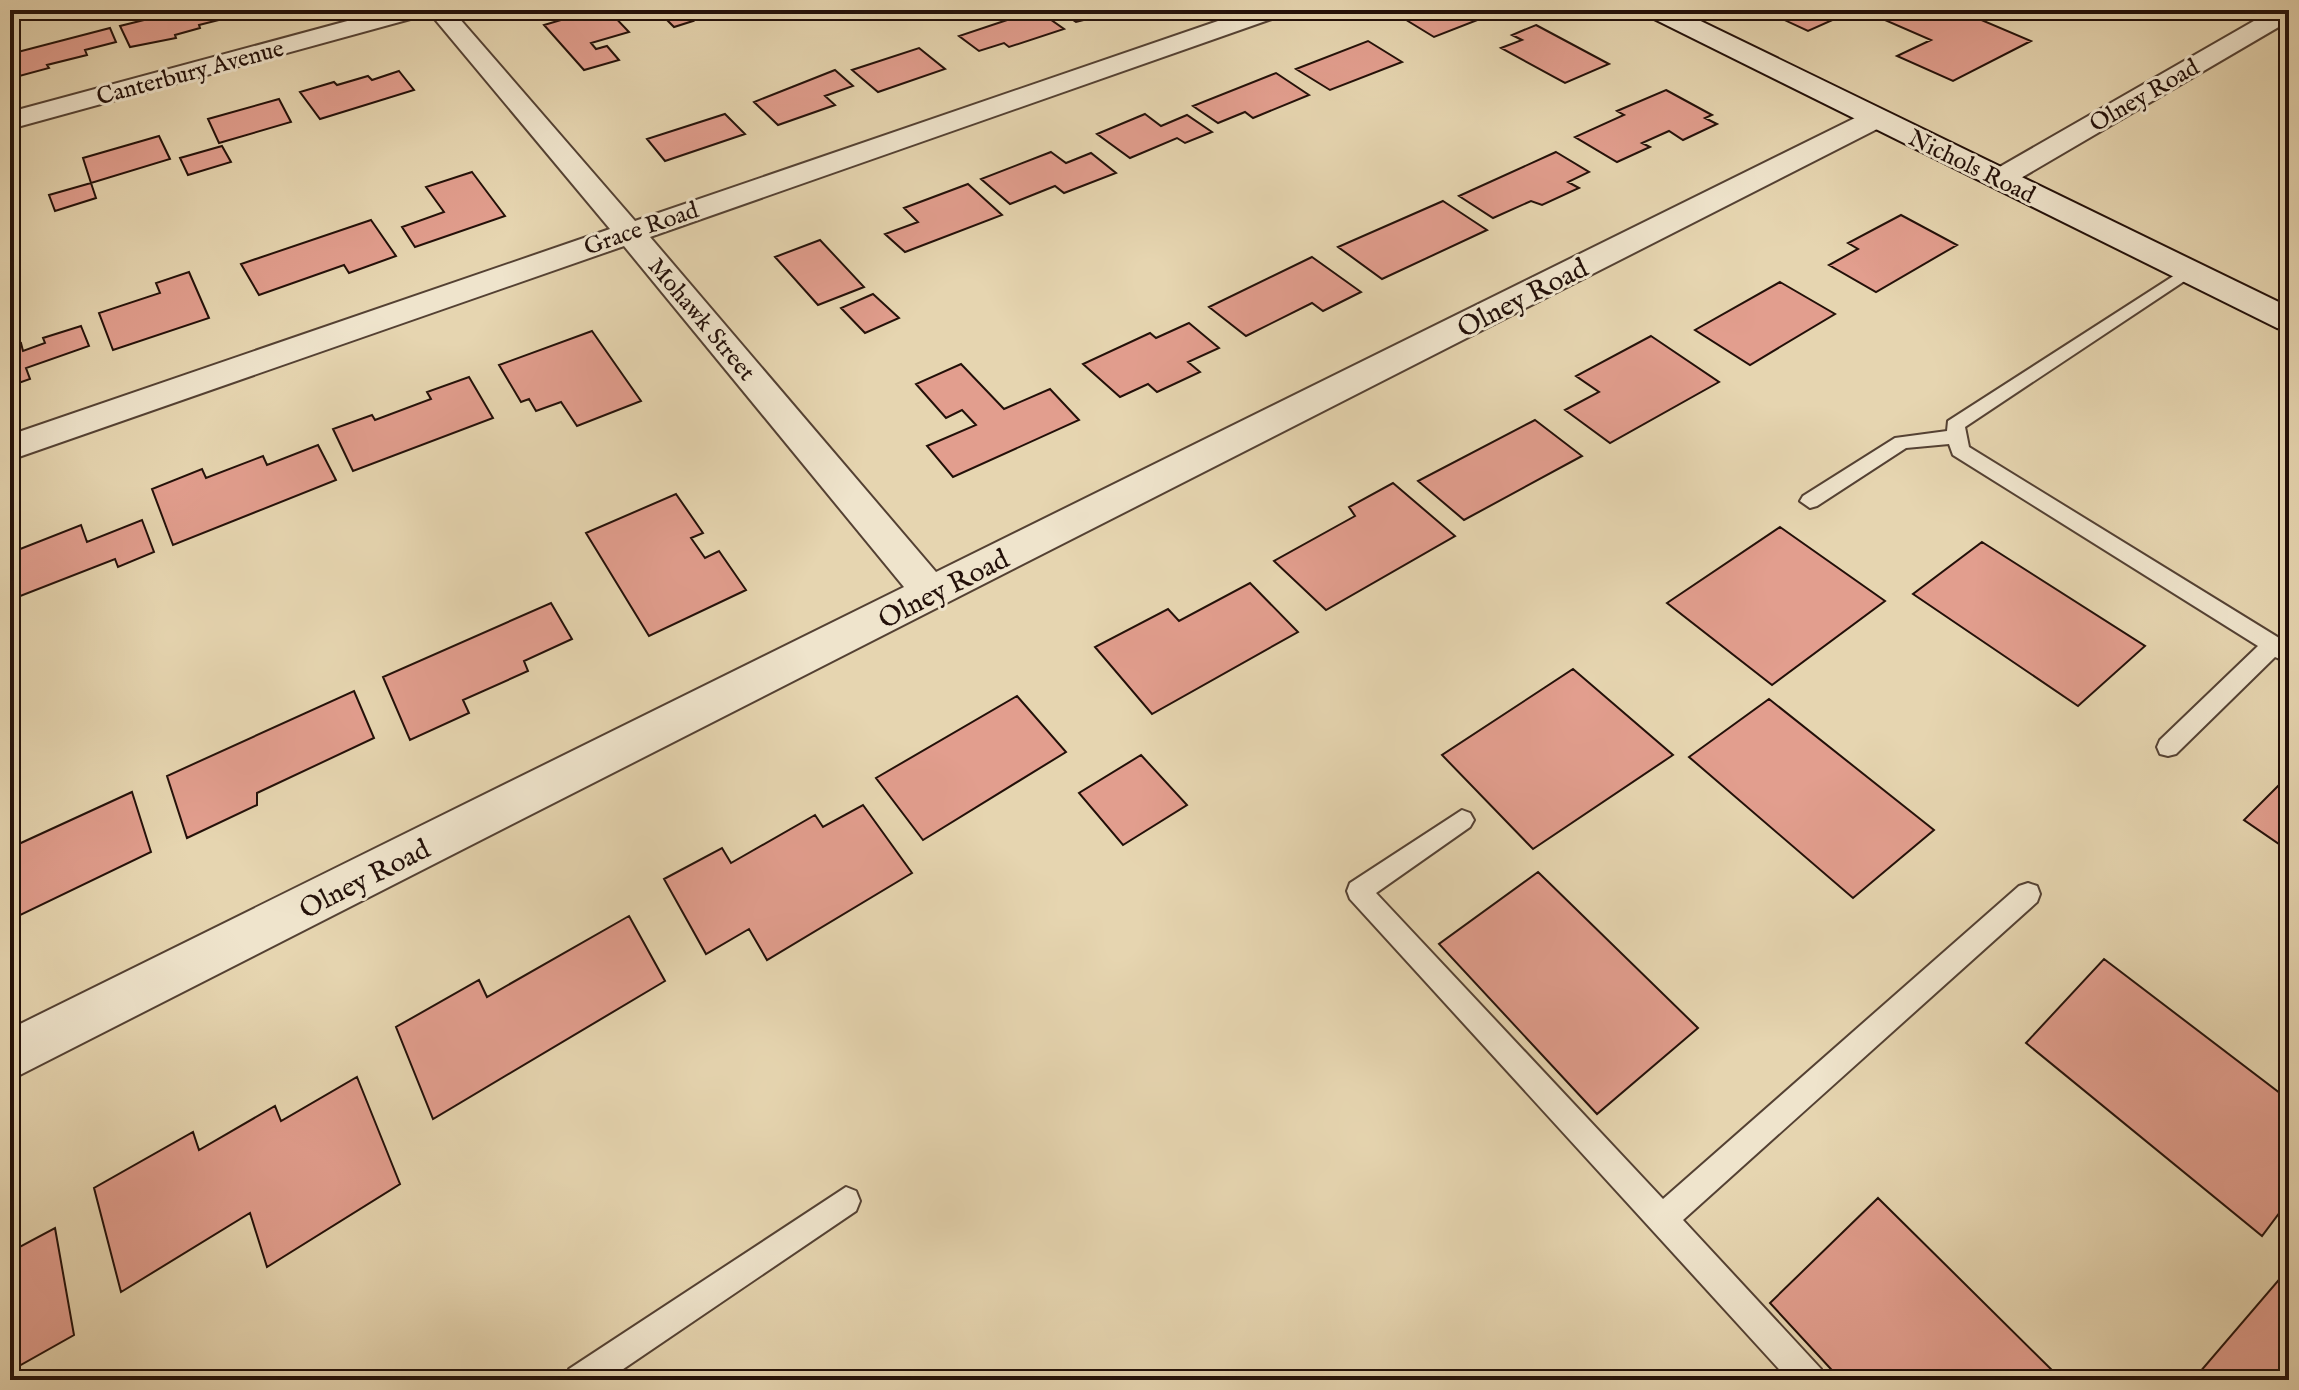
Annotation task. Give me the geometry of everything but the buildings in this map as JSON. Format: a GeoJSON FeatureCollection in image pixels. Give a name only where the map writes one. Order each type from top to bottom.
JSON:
{"type":"FeatureCollection","features":[{"type":"Feature","properties":{"kind":"street","name":"Canterbury Avenue"},"geometry":{"type":"LineString","coordinates":[[10,121],[416,10]]}},
{"type":"Feature","properties":{"kind":"street","name":"Mohawk Street"},"geometry":{"type":"LineString","coordinates":[[439,10],[932,594]]}},
{"type":"Feature","properties":{"kind":"street","name":"Grace Road"},"geometry":{"type":"LineString","coordinates":[[10,448],[1274,10]]}},
{"type":"Feature","properties":{"kind":"street","name":"Nichols Road"},"geometry":{"type":"LineString","coordinates":[[1657,10],[2289,320]]}},
{"type":"Feature","properties":{"kind":"street","name":"Olney Road"},"geometry":{"type":"LineString","coordinates":[[1999,179],[2289,11]]}},
{"type":"Feature","properties":{"kind":"street","name":"Olney Road"},"geometry":{"type":"LineString","coordinates":[[10,1055],[1875,119]]}},
{"type":"Feature","properties":{"kind":"lane"},"geometry":{"type":"LineString","coordinates":[[2168,747],[2281,650],[1960,450],[1955,425],[2189,271]]}},
{"type":"Feature","properties":{"kind":"lane"},"geometry":{"type":"LineString","coordinates":[[1810,501],[1902,442],[1955,437]]}},
{"type":"Feature","properties":{"kind":"lane"},"geometry":{"type":"LineString","coordinates":[[1462,820],[1359,891],[1810,1380]]}},
{"type":"Feature","properties":{"kind":"lane"},"geometry":{"type":"LineString","coordinates":[[1662,1219],[2028,894]]}},
{"type":"Feature","properties":{"kind":"lane"},"geometry":{"type":"LineString","coordinates":[[580,1380],[846,1201]]}}]}
